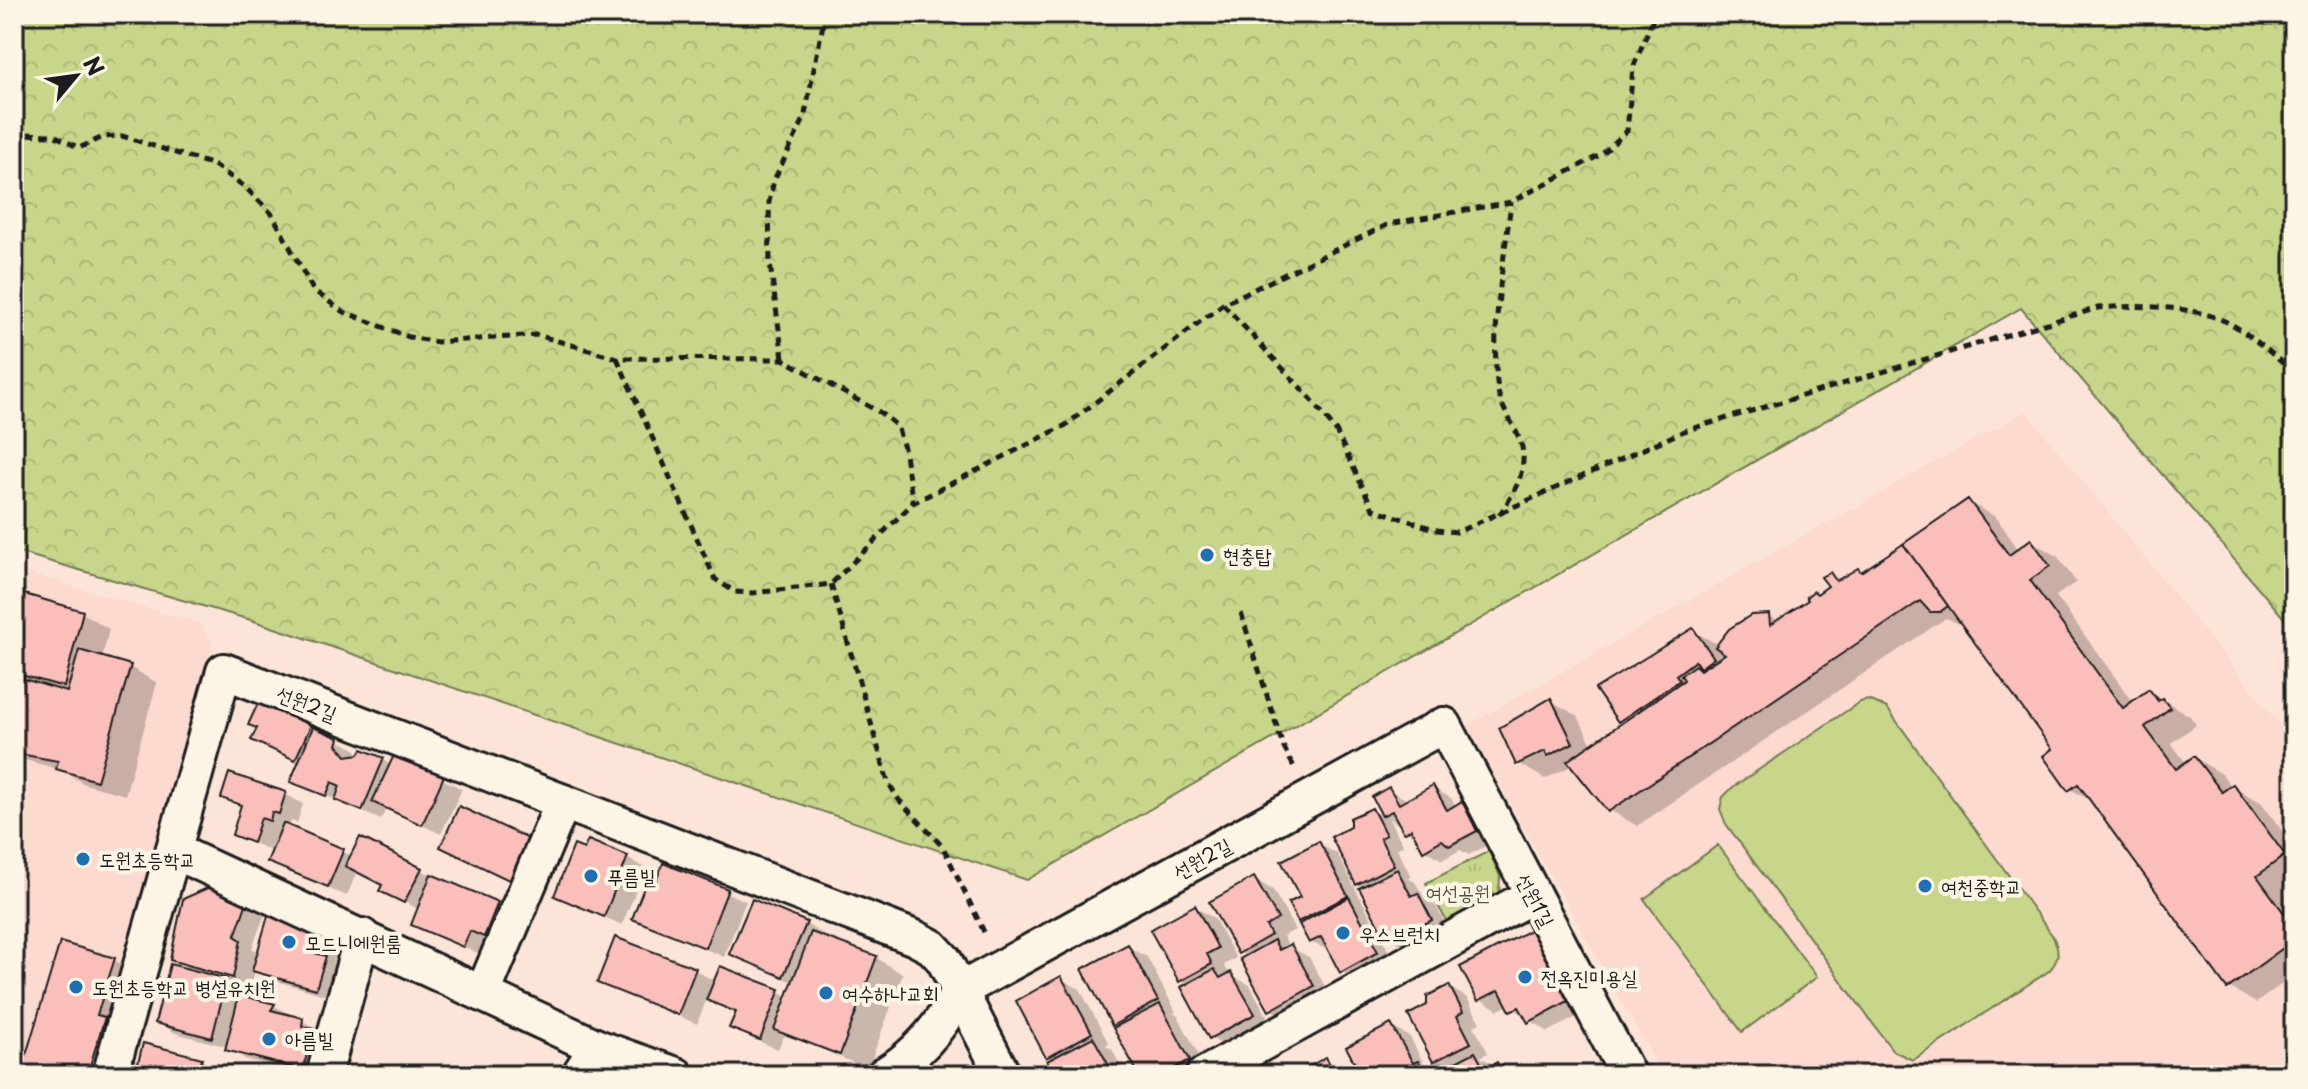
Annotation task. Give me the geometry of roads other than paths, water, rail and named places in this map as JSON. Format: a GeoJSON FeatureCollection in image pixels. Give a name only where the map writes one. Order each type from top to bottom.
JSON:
{"type":"FeatureCollection","features":[{"type":"Feature","properties":{"kind":"street","name":"선원2길"},"geometry":{"type":"LineString","coordinates":[[110,1075],[224,671],[915,938],[939,953],[1003,1075]]}},
{"type":"Feature","properties":{"kind":"street","name":"선원1길"},"geometry":{"type":"LineString","coordinates":[[1444,725],[1624,1073]]}},
{"type":"Feature","properties":{"kind":"street","name":"선원2길"},"geometry":{"type":"LineString","coordinates":[[959,991],[1444,725]]}},
{"type":"Feature","properties":{"kind":"street"},"geometry":{"type":"LineString","coordinates":[[483,993],[563,802]]}},
{"type":"Feature","properties":{"kind":"street"},"geometry":{"type":"LineString","coordinates":[[174,851],[483,993],[588,1061],[676,1075]]}},
{"type":"Feature","properties":{"kind":"street"},"geometry":{"type":"LineString","coordinates":[[1204,1075],[1533,895]]}},
{"type":"Feature","properties":{"kind":"street"},"geometry":{"type":"LineString","coordinates":[[324,1075],[362,936]]}},
{"type":"Feature","properties":{"kind":"street"},"geometry":{"type":"LineString","coordinates":[[884,1075],[907,1060],[935,1032],[959,991]]}},
{"type":"Feature","properties":{"kind":"place","name":"현충탑"},"geometry":{"type":"Point","coordinates":[1207,555]}},
{"type":"Feature","properties":{"kind":"place","name":"도원초등학교"},"geometry":{"type":"Point","coordinates":[83,859]}},
{"type":"Feature","properties":{"kind":"place","name":"푸름빌"},"geometry":{"type":"Point","coordinates":[591,876]}},
{"type":"Feature","properties":{"kind":"place","name":"여천중학교"},"geometry":{"type":"Point","coordinates":[1925,886]}},
{"type":"Feature","properties":{"kind":"place","name":"우스브런치"},"geometry":{"type":"Point","coordinates":[1343,933]}},
{"type":"Feature","properties":{"kind":"place","name":"모드니에원룸"},"geometry":{"type":"Point","coordinates":[289,942]}},
{"type":"Feature","properties":{"kind":"place","name":"전옥진미용실"},"geometry":{"type":"Point","coordinates":[1525,977]}},
{"type":"Feature","properties":{"kind":"place","name":"도원초등학교 병설유치원"},"geometry":{"type":"Point","coordinates":[76,987]}},
{"type":"Feature","properties":{"kind":"place","name":"여수하나교회"},"geometry":{"type":"Point","coordinates":[826,993]}},
{"type":"Feature","properties":{"kind":"place","name":"아름빌"},"geometry":{"type":"Point","coordinates":[269,1039]}},
{"type":"Feature","properties":{"kind":"park label","name":"여선공원"},"geometry":{"type":"Point","coordinates":[1458,892]}}]}
